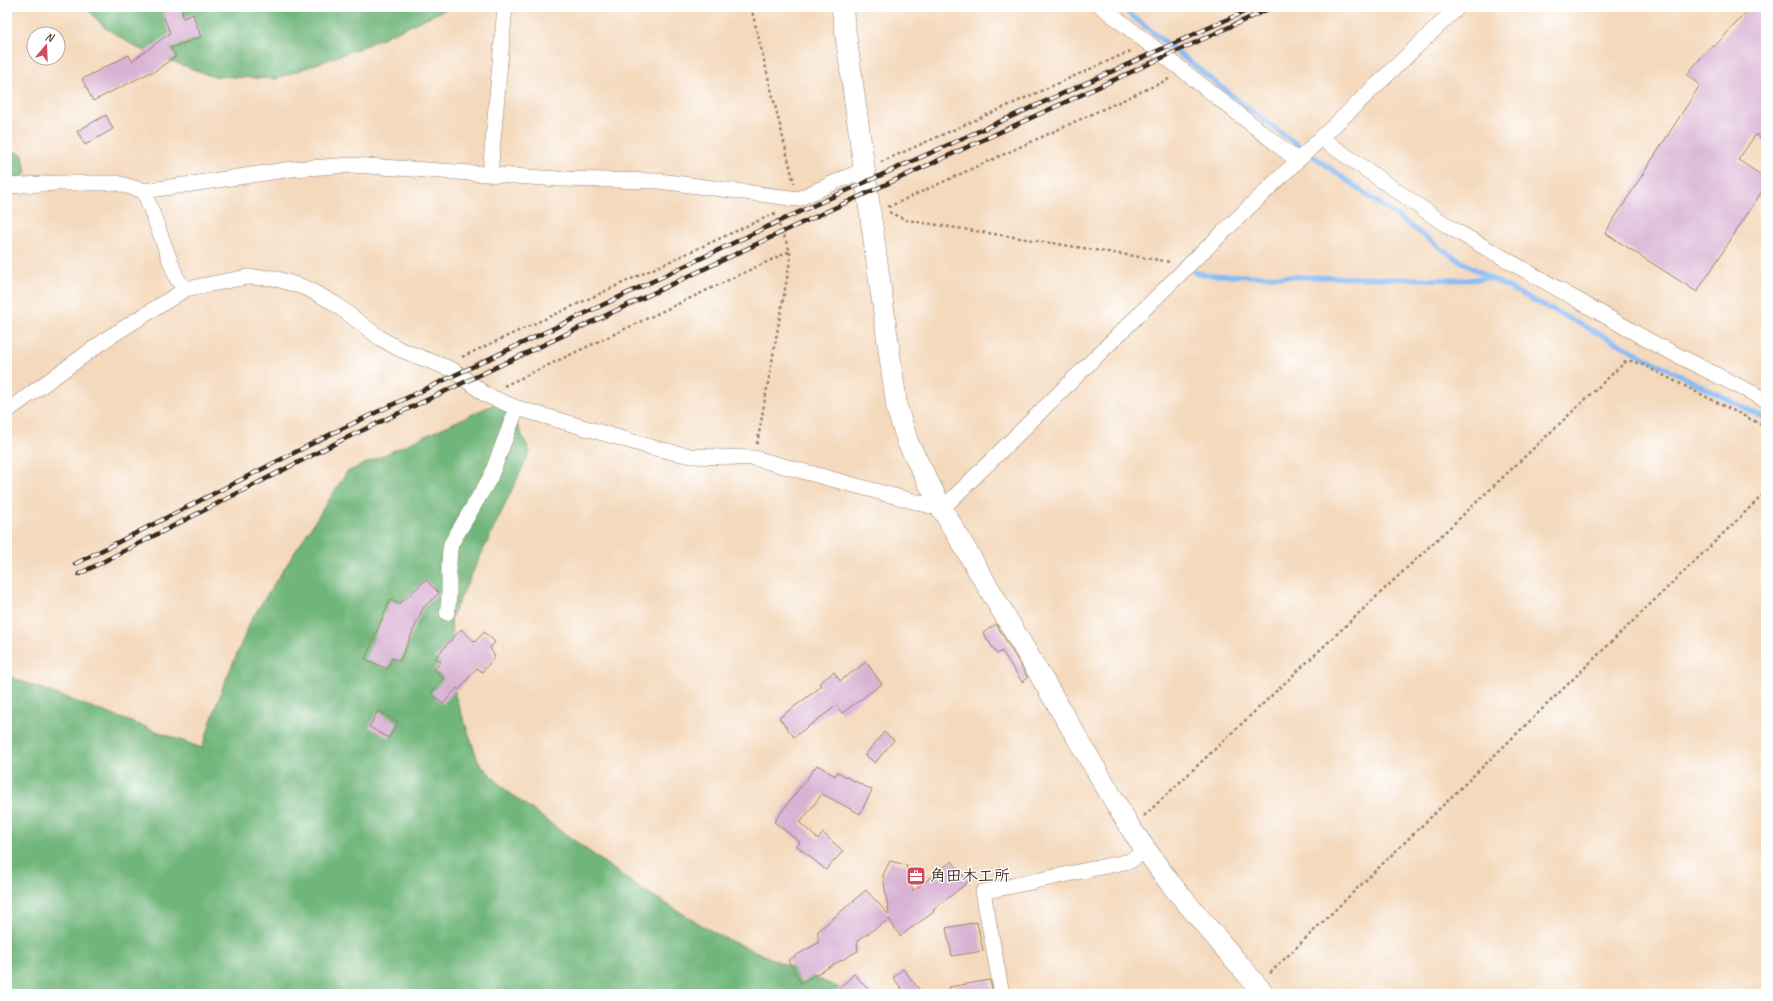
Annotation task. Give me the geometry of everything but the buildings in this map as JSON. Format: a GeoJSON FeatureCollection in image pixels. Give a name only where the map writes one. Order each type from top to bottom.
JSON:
{"type":"FeatureCollection","features":[{"type":"Feature","properties":{"kind":"street"},"geometry":{"type":"LineString","coordinates":[[490,174],[505,7]]}},
{"type":"Feature","properties":{"kind":"street"},"geometry":{"type":"LineString","coordinates":[[842,7],[897,408],[908,443],[942,509],[1131,829],[1169,882],[1260,990]]}},
{"type":"Feature","properties":{"kind":"street"},"geometry":{"type":"LineString","coordinates":[[1102,7],[1185,72],[1309,150],[1448,226],[1655,344],[1766,400]]}},
{"type":"Feature","properties":{"kind":"street"},"geometry":{"type":"LineString","coordinates":[[942,509],[1194,260],[1458,7]]}},
{"type":"Feature","properties":{"kind":"street"},"geometry":{"type":"LineString","coordinates":[[7,186],[57,183],[118,183],[144,191],[292,169],[352,165],[558,179],[659,181],[798,199],[865,169]]}},
{"type":"Feature","properties":{"kind":"street"},"geometry":{"type":"LineString","coordinates":[[144,191],[177,279],[186,289]]}},
{"type":"Feature","properties":{"kind":"street"},"geometry":{"type":"LineString","coordinates":[[7,411],[108,338],[186,289],[247,276],[274,278],[306,288],[334,303],[380,338],[399,349],[453,370],[486,395],[517,408],[654,448],[691,456],[754,458],[942,509]]}},
{"type":"Feature","properties":{"kind":"street"},"geometry":{"type":"LineString","coordinates":[[447,613],[449,600],[449,553],[451,544],[490,478],[517,408]]}},
{"type":"Feature","properties":{"kind":"street"},"geometry":{"type":"LineString","coordinates":[[1002,994],[983,892],[1130,861],[1146,850]]}},
{"type":"Feature","properties":{"kind":"path"},"geometry":{"type":"LineString","coordinates":[[442,366],[774,213],[798,199],[751,7]]}},
{"type":"Feature","properties":{"kind":"path"},"geometry":{"type":"LineString","coordinates":[[865,169],[1149,43]]}},
{"type":"Feature","properties":{"kind":"path"},"geometry":{"type":"LineString","coordinates":[[1185,72],[883,209],[906,220],[1165,262],[1194,260]]}},
{"type":"Feature","properties":{"kind":"path"},"geometry":{"type":"LineString","coordinates":[[754,458],[790,261],[790,251],[774,213]]}},
{"type":"Feature","properties":{"kind":"path"},"geometry":{"type":"LineString","coordinates":[[486,395],[790,251]]}},
{"type":"Feature","properties":{"kind":"path"},"geometry":{"type":"LineString","coordinates":[[1131,829],[1625,362],[1632,361],[1643,365],[1766,427]]}},
{"type":"Feature","properties":{"kind":"path"},"geometry":{"type":"LineString","coordinates":[[1260,990],[1766,492]]}},
{"type":"Feature","properties":{"kind":"green space"},"geometry":{"type":"Polygon","coordinates":[[[86,7],[451,7],[360,48],[276,79],[211,76],[137,48],[104,27],[86,7]]]}},
{"type":"Feature","properties":{"kind":"green space"},"geometry":{"type":"Polygon","coordinates":[[[7,149],[23,155],[26,173],[7,194],[7,149]]]}},
{"type":"Feature","properties":{"kind":"green space"},"geometry":{"type":"Polygon","coordinates":[[[505,399],[530,452],[451,618],[455,695],[479,763],[508,792],[635,885],[720,936],[853,994],[7,994],[7,676],[202,748],[222,689],[252,618],[347,472],[505,399]]]}},
{"type":"Feature","properties":{"kind":"waterway"},"geometry":{"type":"LineString","coordinates":[[1121,7],[1259,117],[1452,256],[1490,278],[1766,419]]}},
{"type":"Feature","properties":{"kind":"waterway"},"geometry":{"type":"LineString","coordinates":[[1194,272],[1206,275],[1466,280],[1490,278]]}},
{"type":"Feature","properties":{"kind":"railway"},"geometry":{"type":"LineString","coordinates":[[75,564],[335,432],[788,217],[1255,7]]}},
{"type":"Feature","properties":{"kind":"railway"},"geometry":{"type":"LineString","coordinates":[[79,574],[342,440],[795,226],[1273,7]]}},
{"type":"Feature","properties":{"kind":"place","name":"角田木工所"},"geometry":{"type":"Point","coordinates":[916,876]}}]}
